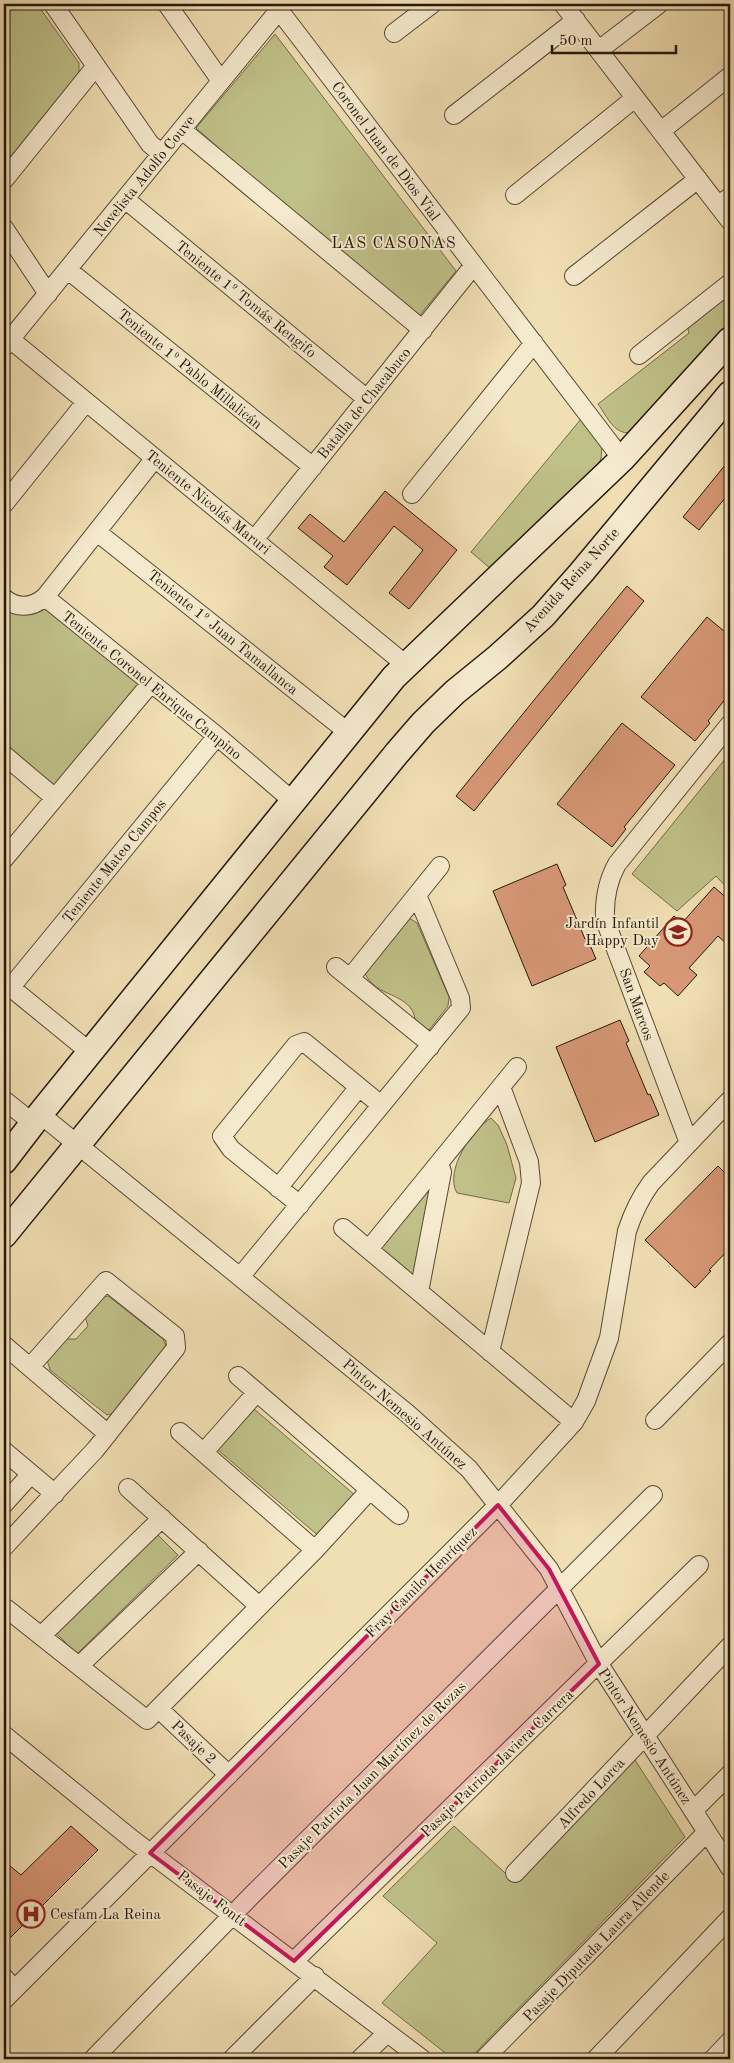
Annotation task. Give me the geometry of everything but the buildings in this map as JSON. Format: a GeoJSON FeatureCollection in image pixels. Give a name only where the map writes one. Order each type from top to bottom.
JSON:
{"type":"FeatureCollection","features":[{"type":"Feature","properties":{"kind":"street"},"geometry":{"type":"LineString","coordinates":[[53,4],[150,144],[162,154]]}},
{"type":"Feature","properties":{"kind":"street"},"geometry":{"type":"LineString","coordinates":[[167,4],[221,81]]}},
{"type":"Feature","properties":{"kind":"street"},"geometry":{"type":"LineString","coordinates":[[394,33],[432,4]]}},
{"type":"Feature","properties":{"kind":"street"},"geometry":{"type":"LineString","coordinates":[[563,4],[698,179],[724,201],[730,221]]}},
{"type":"Feature","properties":{"kind":"street"},"geometry":{"type":"LineString","coordinates":[[599,50],[659,4]]}},
{"type":"Feature","properties":{"kind":"street","name":"Novelista Adolfo Couve"},"geometry":{"type":"LineString","coordinates":[[7,343],[281,7]]}},
{"type":"Feature","properties":{"kind":"street","name":"Coronel Juan de Dios Vial"},"geometry":{"type":"LineString","coordinates":[[281,7],[622,459]]}},
{"type":"Feature","properties":{"kind":"street"},"geometry":{"type":"LineString","coordinates":[[454,115],[576,20]]}},
{"type":"Feature","properties":{"kind":"street"},"geometry":{"type":"LineString","coordinates":[[4,180],[96,66]]}},
{"type":"Feature","properties":{"kind":"street"},"geometry":{"type":"LineString","coordinates":[[661,131],[730,76]]}},
{"type":"Feature","properties":{"kind":"street"},"geometry":{"type":"LineString","coordinates":[[515,195],[635,98]]}},
{"type":"Feature","properties":{"kind":"street"},"geometry":{"type":"LineString","coordinates":[[182,130],[423,330]]}},
{"type":"Feature","properties":{"kind":"street"},"geometry":{"type":"LineString","coordinates":[[574,276],[698,179]]}},
{"type":"Feature","properties":{"kind":"street","name":"Teniente 1º Tomás Rengifo"},"geometry":{"type":"LineString","coordinates":[[125,199],[367,399]]}},
{"type":"Feature","properties":{"kind":"street"},"geometry":{"type":"LineString","coordinates":[[4,228],[48,294]]}},
{"type":"Feature","properties":{"kind":"street","name":"Batalla de Chacabuco"},"geometry":{"type":"LineString","coordinates":[[254,540],[474,265]]}},
{"type":"Feature","properties":{"kind":"street","name":"Teniente 1º Pablo Millalicán"},"geometry":{"type":"LineString","coordinates":[[68,270],[313,467]]}},
{"type":"Feature","properties":{"kind":"street"},"geometry":{"type":"LineString","coordinates":[[639,355],[730,283]]}},
{"type":"Feature","properties":{"kind":"street"},"geometry":{"type":"LineString","coordinates":[[4,1161],[36,1118],[406,665],[622,459],[730,340]]}},
{"type":"Feature","properties":{"kind":"street","name":"Teniente Nicolás Maruri"},"geometry":{"type":"LineString","coordinates":[[7,343],[86,402],[406,665]]}},
{"type":"Feature","properties":{"kind":"street"},"geometry":{"type":"LineString","coordinates":[[412,494],[534,344]]}},
{"type":"Feature","properties":{"kind":"street","name":"Avenida Reina Norte"},"geometry":{"type":"LineString","coordinates":[[4,1235],[397,753],[423,723],[455,692],[542,616],[730,394]]}},
{"type":"Feature","properties":{"kind":"street"},"geometry":{"type":"LineString","coordinates":[[4,504],[86,402]]}},
{"type":"Feature","properties":{"kind":"street"},"geometry":{"type":"LineString","coordinates":[[4,598],[13,604],[26,606],[33,605],[45,597],[155,458]]}},
{"type":"Feature","properties":{"kind":"street","name":"Teniente 1º Juan Tamallanca"},"geometry":{"type":"LineString","coordinates":[[97,532],[349,733]]}},
{"type":"Feature","properties":{"kind":"street","name":"Teniente Coronel Enrique Campino"},"geometry":{"type":"LineString","coordinates":[[45,597],[217,736],[294,802]]}},
{"type":"Feature","properties":{"kind":"street"},"geometry":{"type":"LineString","coordinates":[[4,859],[151,683]]}},
{"type":"Feature","properties":{"kind":"street","name":"San Marcos"},"geometry":{"type":"LineString","coordinates":[[689,1143],[605,920],[605,896],[617,864],[730,724]]}},
{"type":"Feature","properties":{"kind":"street","name":"Teniente Mateo Campos"},"geometry":{"type":"LineString","coordinates":[[7,985],[217,736]]}},
{"type":"Feature","properties":{"kind":"street"},"geometry":{"type":"LineString","coordinates":[[4,755],[55,798]]}},
{"type":"Feature","properties":{"kind":"street"},"geometry":{"type":"LineString","coordinates":[[350,978],[440,866]]}},
{"type":"Feature","properties":{"kind":"street"},"geometry":{"type":"LineString","coordinates":[[240,1277],[461,1008],[460,998],[417,894]]}},
{"type":"Feature","properties":{"kind":"street"},"geometry":{"type":"LineString","coordinates":[[336,967],[427,1041],[430,1046]]}},
{"type":"Feature","properties":{"kind":"street"},"geometry":{"type":"LineString","coordinates":[[7,985],[91,1053]]}},
{"type":"Feature","properties":{"kind":"street"},"geometry":{"type":"LineString","coordinates":[[300,1205],[230,1149],[222,1136],[296,1045],[304,1042],[381,1105]]}},
{"type":"Feature","properties":{"kind":"street"},"geometry":{"type":"LineString","coordinates":[[369,1249],[516,1067]]}},
{"type":"Feature","properties":{"kind":"street"},"geometry":{"type":"LineString","coordinates":[[278,1188],[359,1087]]}},
{"type":"Feature","properties":{"kind":"street"},"geometry":{"type":"LineString","coordinates":[[490,1352],[531,1183],[529,1162],[501,1087]]}},
{"type":"Feature","properties":{"kind":"street","name":"Pintor Nemesio Antúnez"},"geometry":{"type":"LineString","coordinates":[[4,1100],[77,1144],[441,1442],[469,1469],[549,1569],[599,1664],[730,1868]]}},
{"type":"Feature","properties":{"kind":"street","name":"Fray Camilo Henríquez"},"geometry":{"type":"LineString","coordinates":[[4,2000],[498,1505],[574,1422],[586,1400],[609,1338],[627,1231],[632,1214],[640,1198],[651,1183],[730,1100]]}},
{"type":"Feature","properties":{"kind":"street"},"geometry":{"type":"LineString","coordinates":[[419,1292],[442,1172],[439,1163]]}},
{"type":"Feature","properties":{"kind":"street"},"geometry":{"type":"LineString","coordinates":[[344,1228],[574,1422]]}},
{"type":"Feature","properties":{"kind":"street"},"geometry":{"type":"LineString","coordinates":[[4,1547],[55,1494],[108,1434],[176,1348],[175,1336],[106,1281],[30,1367]]}},
{"type":"Feature","properties":{"kind":"street"},"geometry":{"type":"LineString","coordinates":[[655,1420],[730,1342]]}},
{"type":"Feature","properties":{"kind":"street"},"geometry":{"type":"LineString","coordinates":[[4,1345],[108,1434]]}},
{"type":"Feature","properties":{"kind":"street"},"geometry":{"type":"LineString","coordinates":[[238,1376],[399,1515]]}},
{"type":"Feature","properties":{"kind":"street"},"geometry":{"type":"LineString","coordinates":[[204,1452],[257,1392]]}},
{"type":"Feature","properties":{"kind":"street"},"geometry":{"type":"LineString","coordinates":[[180,1432],[315,1550]]}},
{"type":"Feature","properties":{"kind":"street"},"geometry":{"type":"LineString","coordinates":[[4,1451],[55,1494]]}},
{"type":"Feature","properties":{"kind":"street"},"geometry":{"type":"LineString","coordinates":[[4,1504],[31,1474]]}},
{"type":"Feature","properties":{"kind":"street"},"geometry":{"type":"LineString","coordinates":[[128,1488],[259,1606]]}},
{"type":"Feature","properties":{"kind":"street"},"geometry":{"type":"LineString","coordinates":[[7,1609],[147,1720],[315,1550],[369,1491]]}},
{"type":"Feature","properties":{"kind":"street","name":"Pasaje Patriota Juan Martínez de Rozas"},"geometry":{"type":"LineString","coordinates":[[93,2059],[233,1914],[653,1494]]}},
{"type":"Feature","properties":{"kind":"street"},"geometry":{"type":"LineString","coordinates":[[41,1636],[162,1518]]}},
{"type":"Feature","properties":{"kind":"street"},"geometry":{"type":"LineString","coordinates":[[79,1666],[199,1551]]}},
{"type":"Feature","properties":{"kind":"street","name":"Pasaje Patriota Javiera Carrera"},"geometry":{"type":"LineString","coordinates":[[294,1961],[699,1565]]}},
{"type":"Feature","properties":{"kind":"street","name":"Alfredo Lorca"},"geometry":{"type":"LineString","coordinates":[[515,1874],[730,1646]]}},
{"type":"Feature","properties":{"kind":"street","name":"Pasaje 2"},"geometry":{"type":"LineString","coordinates":[[159,1709],[228,1775]]}},
{"type":"Feature","properties":{"kind":"street","name":"Pasaje Fontt"},"geometry":{"type":"LineString","coordinates":[[4,1735],[150,1853],[315,1976],[422,2059]]}},
{"type":"Feature","properties":{"kind":"street"},"geometry":{"type":"LineString","coordinates":[[693,1811],[730,1774]]}},
{"type":"Feature","properties":{"kind":"street","name":"Pasaje Diputada Laura Allende"},"geometry":{"type":"LineString","coordinates":[[484,2059],[707,1832]]}},
{"type":"Feature","properties":{"kind":"street"},"geometry":{"type":"LineString","coordinates":[[596,2059],[730,1918]]}},
{"type":"Feature","properties":{"kind":"street"},"geometry":{"type":"LineString","coordinates":[[232,2059],[315,1976]]}},
{"type":"Feature","properties":{"kind":"street"},"geometry":{"type":"LineString","coordinates":[[360,2059],[387,2033]]}},
{"type":"Feature","properties":{"kind":"street"},"geometry":{"type":"LineString","coordinates":[[712,2059],[730,2041]]}},
{"type":"Feature","properties":{"kind":"lane"},"geometry":{"type":"LineString","coordinates":[[4,1971],[18,1986]]}},
{"type":"Feature","properties":{"kind":"highlighted area"},"geometry":{"type":"Polygon","coordinates":[[[498,1505],[549,1569],[599,1664],[294,1961],[150,1853],[498,1505]]]}},
{"type":"Feature","properties":{"kind":"green space"},"geometry":{"type":"Polygon","coordinates":[[[4,4],[37,4],[79,63],[79,74],[4,166],[4,4]]]}},
{"type":"Feature","properties":{"kind":"green space"},"geometry":{"type":"Polygon","coordinates":[[[275,34],[456,271],[415,321],[196,128],[275,34]]]}},
{"type":"Feature","properties":{"kind":"green space"},"geometry":{"type":"Polygon","coordinates":[[[730,290],[730,326],[634,432],[627,433],[617,429],[598,404],[689,333],[687,325],[730,290]]]}},
{"type":"Feature","properties":{"kind":"green space"},"geometry":{"type":"Polygon","coordinates":[[[581,419],[602,446],[601,459],[595,470],[491,569],[471,552],[581,419]]]}},
{"type":"Feature","properties":{"kind":"green space"},"geometry":{"type":"Polygon","coordinates":[[[4,602],[40,604],[148,683],[54,791],[4,747],[4,602]]]}},
{"type":"Feature","properties":{"kind":"green space"},"geometry":{"type":"Polygon","coordinates":[[[730,753],[730,891],[716,876],[677,911],[632,874],[730,753]]]}},
{"type":"Feature","properties":{"kind":"green space"},"geometry":{"type":"Polygon","coordinates":[[[409,918],[417,923],[449,997],[448,1006],[429,1030],[416,1022],[413,1011],[407,1004],[374,986],[365,973],[409,918]]]}},
{"type":"Feature","properties":{"kind":"green space"},"geometry":{"type":"Polygon","coordinates":[[[491,1118],[498,1125],[507,1145],[516,1178],[509,1203],[457,1193],[454,1184],[454,1174],[462,1151],[476,1131],[491,1118]]]}},
{"type":"Feature","properties":{"kind":"green space"},"geometry":{"type":"Polygon","coordinates":[[[431,1183],[418,1274],[412,1277],[377,1248],[431,1183]]]}},
{"type":"Feature","properties":{"kind":"green space"},"geometry":{"type":"Polygon","coordinates":[[[108,1296],[163,1339],[167,1348],[114,1413],[107,1415],[50,1370],[47,1360],[65,1339],[76,1339],[88,1326],[85,1316],[100,1298],[108,1296]]]}},
{"type":"Feature","properties":{"kind":"green space"},"geometry":{"type":"Polygon","coordinates":[[[254,1409],[356,1496],[321,1538],[218,1450],[254,1409]]]}},
{"type":"Feature","properties":{"kind":"green space"},"geometry":{"type":"Polygon","coordinates":[[[154,1531],[178,1555],[77,1654],[53,1630],[154,1531]]]}},
{"type":"Feature","properties":{"kind":"green space"},"geometry":{"type":"Polygon","coordinates":[[[633,1757],[685,1837],[471,2057],[453,2059],[382,2003],[437,1943],[383,1896],[454,1826],[516,1883],[633,1757]]]}},
{"type":"Feature","properties":{"kind":"place","name":"Jardín Infantil Happy Day"},"geometry":{"type":"Point","coordinates":[678,932]}},
{"type":"Feature","properties":{"kind":"place","name":"Cesfam La Reina"},"geometry":{"type":"Point","coordinates":[31,1914]}},
{"type":"Feature","properties":{"kind":"district","name":"LAS CASONAS"},"geometry":{"type":"Point","coordinates":[394,242]}}]}
